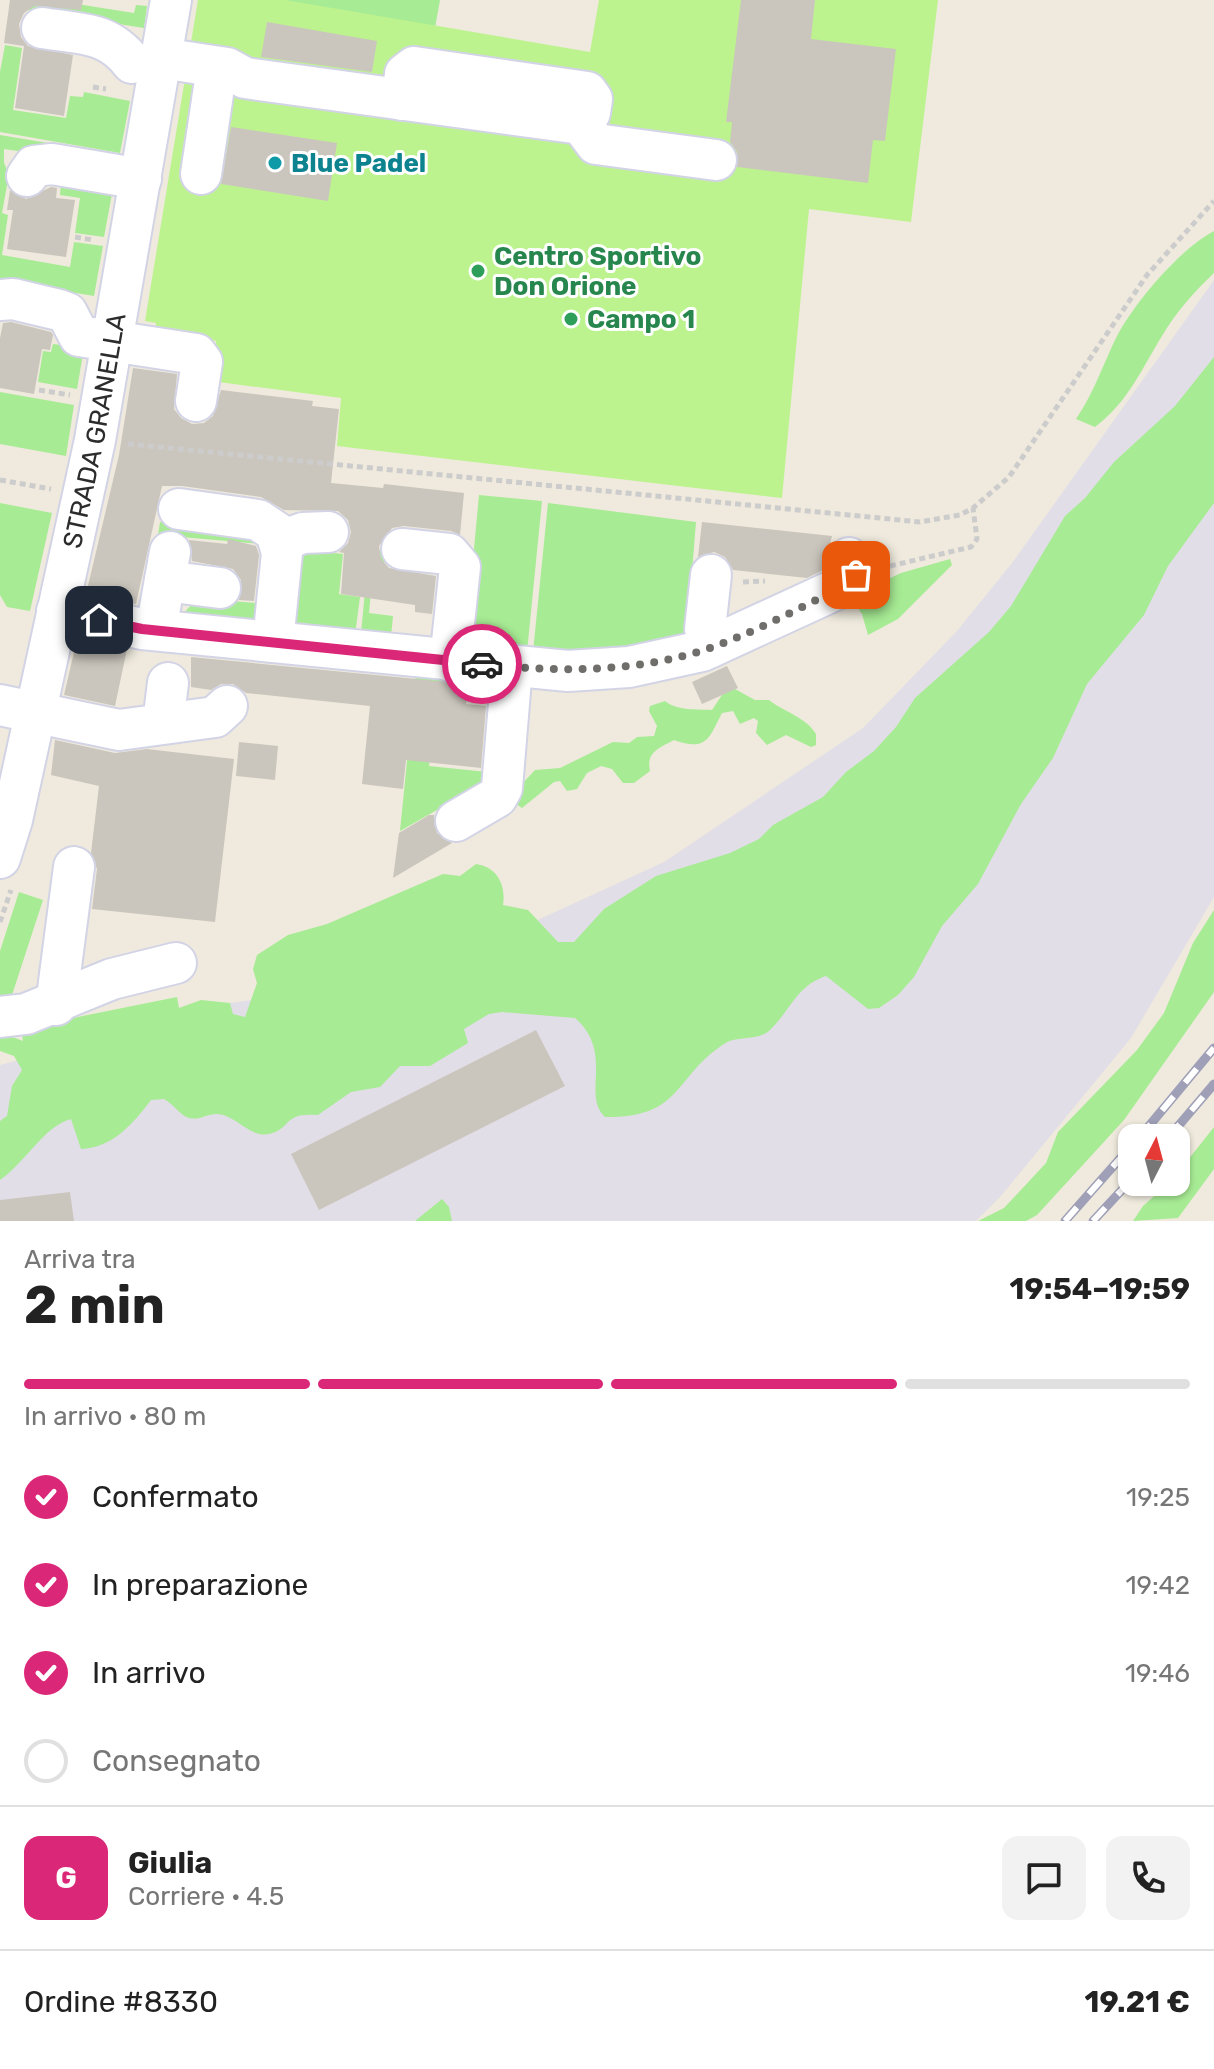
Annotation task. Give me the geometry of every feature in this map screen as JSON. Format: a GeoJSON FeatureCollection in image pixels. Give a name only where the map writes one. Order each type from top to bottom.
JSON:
{"type":"FeatureCollection","features":[{"type":"Feature","properties":{"kind":"street","name":"STRADA GRANELLA"},"geometry":{"type":"LineString","coordinates":[[0,858],[18,709],[57,611],[84,495],[141,179],[151,63],[171,0]]}},
{"type":"Feature","properties":{"kind":"street"},"geometry":{"type":"LineString","coordinates":[[42,28],[108,39],[151,63]]}},
{"type":"Feature","properties":{"kind":"street"},"geometry":{"type":"LineString","coordinates":[[84,55],[217,67],[245,78],[581,124],[596,144],[716,160]]}},
{"type":"Feature","properties":{"kind":"street"},"geometry":{"type":"LineString","coordinates":[[201,174],[217,67]]}},
{"type":"Feature","properties":{"kind":"street"},"geometry":{"type":"LineString","coordinates":[[27,176],[34,166],[52,164],[141,179]]}},
{"type":"Feature","properties":{"kind":"street"},"geometry":{"type":"LineString","coordinates":[[0,300],[13,299],[67,313],[79,336],[196,354],[202,362],[196,401]]}},
{"type":"Feature","properties":{"kind":"street"},"geometry":{"type":"LineString","coordinates":[[179,509],[258,520],[278,536],[328,532]]}},
{"type":"Feature","properties":{"kind":"street"},"geometry":{"type":"LineString","coordinates":[[273,642],[281,576],[278,536]]}},
{"type":"Feature","properties":{"kind":"street"},"geometry":{"type":"LineString","coordinates":[[402,549],[449,554],[460,567],[450,661]]}},
{"type":"Feature","properties":{"kind":"street"},"geometry":{"type":"LineString","coordinates":[[156,630],[167,567],[220,588]]}},
{"type":"Feature","properties":{"kind":"street"},"geometry":{"type":"LineString","coordinates":[[57,611],[156,630],[568,671],[629,667],[711,647],[770,621],[851,570]]}},
{"type":"Feature","properties":{"kind":"street"},"geometry":{"type":"LineString","coordinates":[[711,575],[705,629],[711,647]]}},
{"type":"Feature","properties":{"kind":"street"},"geometry":{"type":"LineString","coordinates":[[456,821],[497,797],[502,788],[512,667]]}},
{"type":"Feature","properties":{"kind":"street"},"geometry":{"type":"LineString","coordinates":[[163,723],[168,683]]}},
{"type":"Feature","properties":{"kind":"street"},"geometry":{"type":"LineString","coordinates":[[18,709],[119,730],[215,717],[227,706]]}},
{"type":"Feature","properties":{"kind":"street"},"geometry":{"type":"LineString","coordinates":[[56,1005],[74,867]]}},
{"type":"Feature","properties":{"kind":"street"},"geometry":{"type":"LineString","coordinates":[[0,1017],[26,1014],[56,1005],[112,979],[176,963]]}},
{"type":"Feature","properties":{"kind":"path"},"geometry":{"type":"LineString","coordinates":[[95,440],[920,522],[960,515],[973,508],[1009,477],[1147,275],[1214,201]]}},
{"type":"Feature","properties":{"kind":"path"},"geometry":{"type":"LineString","coordinates":[[0,480],[84,495]]}},
{"type":"Feature","properties":{"kind":"path"},"geometry":{"type":"LineString","coordinates":[[851,570],[971,547],[977,539],[973,508]]}},
{"type":"Feature","properties":{"kind":"shaded area"},"geometry":{"type":"Polygon","coordinates":[[[1214,280],[1214,897],[1131,1038],[1001,1196],[976,1221],[0,1221],[0,1065],[230,1003],[411,978],[664,862],[863,728],[957,631],[1012,563],[1214,280]]]}},
{"type":"Feature","properties":{"kind":"green space"},"geometry":{"type":"Polygon","coordinates":[[[12,0],[58,1],[134,13],[136,5],[147,6],[144,28],[10,7],[12,0]]]}},
{"type":"Feature","properties":{"kind":"green space","name":"Centro Sportivo Don Orione"},"geometry":{"type":"Polygon","coordinates":[[[198,0],[285,0],[590,52],[599,0],[938,0],[911,222],[809,209],[782,498],[337,446],[341,398],[211,381],[216,341],[156,330],[156,323],[145,321],[198,0]]]}},
{"type":"Feature","properties":{"kind":"green space"},"geometry":{"type":"Polygon","coordinates":[[[202,0],[440,0],[435,28],[355,16],[343,10],[202,0]]]}},
{"type":"Feature","properties":{"kind":"green space"},"geometry":{"type":"Polygon","coordinates":[[[5,45],[22,48],[13,110],[66,118],[70,96],[83,97],[84,92],[130,101],[120,153],[0,132],[0,72],[5,45]]]}},
{"type":"Feature","properties":{"kind":"green space"},"geometry":{"type":"Polygon","coordinates":[[[0,135],[120,155],[118,165],[4,149],[4,163],[9,174],[2,213],[8,215],[2,255],[70,267],[74,242],[103,246],[94,296],[0,280],[0,135]]]}},
{"type":"Feature","properties":{"kind":"green space"},"geometry":{"type":"Polygon","coordinates":[[[61,183],[114,183],[104,237],[75,233],[80,198],[60,195],[61,183]]]}},
{"type":"Feature","properties":{"kind":"green space"},"geometry":{"type":"Polygon","coordinates":[[[1214,231],[1214,273],[1173,319],[1125,396],[1095,427],[1076,419],[1117,336],[1135,308],[1187,250],[1214,231]]]}},
{"type":"Feature","properties":{"kind":"green space"},"geometry":{"type":"Polygon","coordinates":[[[53,344],[84,348],[77,389],[38,382],[43,351],[51,352],[53,344]]]}},
{"type":"Feature","properties":{"kind":"green space"},"geometry":{"type":"Polygon","coordinates":[[[1214,357],[1214,503],[1168,566],[1144,615],[1087,684],[1053,758],[1021,804],[978,884],[942,926],[914,977],[898,995],[879,1008],[868,1009],[826,976],[801,992],[765,1034],[729,1041],[707,1057],[663,1103],[630,1116],[605,1117],[598,1108],[596,1097],[593,1045],[587,1031],[575,1018],[502,1012],[489,1014],[464,1029],[468,1043],[430,1066],[400,1066],[380,1087],[351,1092],[318,1115],[293,1118],[269,1134],[256,1133],[218,1114],[188,1118],[164,1099],[151,1100],[121,1133],[92,1148],[81,1149],[71,1119],[61,1123],[0,1180],[0,1121],[7,1116],[12,1086],[22,1070],[14,1056],[0,1051],[0,1032],[23,1041],[22,1033],[43,1024],[177,997],[179,1008],[201,1000],[230,1003],[233,1014],[245,1017],[257,983],[253,969],[257,955],[288,935],[327,924],[443,874],[460,876],[476,864],[490,869],[499,878],[503,905],[528,910],[558,942],[574,942],[604,909],[656,876],[730,853],[759,839],[773,825],[823,797],[846,772],[874,751],[896,727],[915,698],[989,632],[1011,606],[1065,516],[1085,498],[1114,462],[1175,406],[1214,357]]]}},
{"type":"Feature","properties":{"kind":"green space"},"geometry":{"type":"Polygon","coordinates":[[[0,392],[74,405],[66,456],[0,444],[0,392]]]}},
{"type":"Feature","properties":{"kind":"green space"},"geometry":{"type":"Polygon","coordinates":[[[479,495],[542,501],[527,652],[465,646],[479,495]]]}},
{"type":"Feature","properties":{"kind":"green space"},"geometry":{"type":"Polygon","coordinates":[[[0,503],[52,513],[30,611],[7,607],[0,595],[0,503]]]}},
{"type":"Feature","properties":{"kind":"green space"},"geometry":{"type":"Polygon","coordinates":[[[548,503],[696,522],[686,646],[599,657],[533,652],[548,503]]]}},
{"type":"Feature","properties":{"kind":"green space"},"geometry":{"type":"Polygon","coordinates":[[[160,522],[247,530],[262,544],[158,535],[160,522]]]}},
{"type":"Feature","properties":{"kind":"green space"},"geometry":{"type":"Polygon","coordinates":[[[296,549],[343,554],[339,594],[360,597],[355,635],[288,627],[296,549]]]}},
{"type":"Feature","properties":{"kind":"green space"},"geometry":{"type":"Polygon","coordinates":[[[369,550],[385,551],[384,570],[373,569],[369,613],[393,616],[391,636],[361,633],[369,550]]]}},
{"type":"Feature","properties":{"kind":"green space"},"geometry":{"type":"Polygon","coordinates":[[[950,559],[952,565],[898,619],[868,635],[862,614],[850,597],[901,573],[950,559]]]}},
{"type":"Feature","properties":{"kind":"green space"},"geometry":{"type":"Polygon","coordinates":[[[193,603],[256,603],[254,624],[181,616],[193,603]]]}},
{"type":"Feature","properties":{"kind":"green space"},"geometry":{"type":"Polygon","coordinates":[[[416,672],[459,677],[457,699],[436,698],[429,766],[487,772],[486,782],[400,831],[416,672]]]}},
{"type":"Feature","properties":{"kind":"green space"},"geometry":{"type":"Polygon","coordinates":[[[733,688],[755,700],[769,700],[801,719],[816,734],[816,745],[811,747],[786,735],[767,745],[756,733],[758,721],[754,718],[740,724],[733,711],[722,713],[706,740],[694,744],[674,740],[655,751],[650,759],[650,771],[634,783],[623,783],[612,769],[601,766],[587,773],[577,789],[567,791],[560,781],[554,782],[522,808],[516,804],[521,785],[535,770],[560,768],[613,742],[629,743],[637,737],[654,736],[657,726],[649,711],[650,706],[665,701],[681,708],[712,710],[724,692],[733,688]]]}},
{"type":"Feature","properties":{"kind":"green space"},"geometry":{"type":"Polygon","coordinates":[[[19,892],[43,900],[12,995],[0,995],[0,951],[19,892]]]}},
{"type":"Feature","properties":{"kind":"green space"},"geometry":{"type":"Polygon","coordinates":[[[1214,910],[1214,992],[1124,1120],[1037,1215],[1026,1221],[978,1221],[1004,1208],[1046,1163],[1058,1132],[1137,1050],[1164,1013],[1193,943],[1214,910]]]}},
{"type":"Feature","properties":{"kind":"green space"},"geometry":{"type":"Polygon","coordinates":[[[1214,1127],[1214,1169],[1178,1218],[1133,1221],[1154,1196],[1190,1196],[1190,1157],[1214,1127]]]}},
{"type":"Feature","properties":{"kind":"green space"},"geometry":{"type":"Polygon","coordinates":[[[442,1199],[449,1207],[452,1221],[415,1221],[442,1199]]]}},
{"type":"Feature","properties":{"kind":"building"},"geometry":{"type":"Polygon","coordinates":[[[10,0],[83,0],[81,10],[34,6],[24,13],[19,24],[21,37],[28,46],[73,55],[64,116],[15,108],[24,46],[4,43],[10,0]]]}},
{"type":"Feature","properties":{"kind":"building"},"geometry":{"type":"Polygon","coordinates":[[[741,0],[815,0],[811,39],[896,49],[885,141],[873,140],[868,183],[737,167],[737,152],[730,142],[732,122],[726,122],[741,0]]]}},
{"type":"Feature","properties":{"kind":"building"},"geometry":{"type":"Polygon","coordinates":[[[267,22],[377,41],[372,72],[261,57],[267,22]]]}},
{"type":"Feature","properties":{"kind":"building","name":"Blue Padel"},"geometry":{"type":"Polygon","coordinates":[[[231,127],[337,143],[328,201],[221,184],[231,127]]]}},
{"type":"Feature","properties":{"kind":"building"},"geometry":{"type":"Polygon","coordinates":[[[51,187],[57,188],[56,198],[75,200],[66,257],[7,249],[13,210],[7,210],[10,190],[26,199],[51,187]]]}},
{"type":"Feature","properties":{"kind":"building"},"geometry":{"type":"Polygon","coordinates":[[[11,322],[53,335],[50,350],[42,349],[34,394],[0,388],[0,338],[3,323],[11,322]]]}},
{"type":"Feature","properties":{"kind":"building"},"geometry":{"type":"Polygon","coordinates":[[[133,368],[177,374],[174,409],[181,418],[192,424],[204,423],[213,416],[221,390],[313,401],[312,406],[339,409],[331,483],[383,488],[384,484],[464,493],[460,535],[451,531],[404,526],[392,528],[379,546],[381,559],[389,568],[436,576],[432,614],[415,612],[415,605],[341,594],[344,553],[339,552],[348,543],[351,532],[348,520],[338,511],[284,510],[261,497],[182,486],[162,486],[136,604],[86,594],[119,455],[133,368]]]}},
{"type":"Feature","properties":{"kind":"building"},"geometry":{"type":"Polygon","coordinates":[[[702,522],[832,536],[826,559],[829,567],[807,578],[733,570],[725,557],[714,552],[698,557],[702,522]]]}},
{"type":"Feature","properties":{"kind":"building"},"geometry":{"type":"Polygon","coordinates":[[[228,539],[256,546],[259,555],[254,601],[239,600],[241,580],[233,569],[192,561],[189,540],[227,544],[228,539]]]}},
{"type":"Feature","properties":{"kind":"building"},"geometry":{"type":"Polygon","coordinates":[[[77,639],[127,649],[115,706],[64,695],[77,639]]]}},
{"type":"Feature","properties":{"kind":"building"},"geometry":{"type":"Polygon","coordinates":[[[191,657],[468,684],[466,704],[486,706],[481,768],[406,760],[403,789],[362,784],[370,706],[246,693],[233,684],[221,684],[211,690],[191,687],[191,657]]]}},
{"type":"Feature","properties":{"kind":"building"},"geometry":{"type":"Polygon","coordinates":[[[727,666],[738,688],[702,704],[692,682],[727,666]]]}},
{"type":"Feature","properties":{"kind":"building"},"geometry":{"type":"Polygon","coordinates":[[[55,740],[115,753],[147,749],[234,759],[215,922],[92,909],[97,869],[91,853],[99,786],[51,775],[55,740]]]}},
{"type":"Feature","properties":{"kind":"building"},"geometry":{"type":"Polygon","coordinates":[[[239,742],[278,746],[275,780],[236,776],[239,742]]]}},
{"type":"Feature","properties":{"kind":"building"},"geometry":{"type":"Polygon","coordinates":[[[434,815],[437,833],[452,843],[393,878],[399,833],[434,815]]]}},
{"type":"Feature","properties":{"kind":"building"},"geometry":{"type":"Polygon","coordinates":[[[536,1030],[565,1086],[319,1210],[291,1154],[536,1030]]]}},
{"type":"Feature","properties":{"kind":"building"},"geometry":{"type":"Polygon","coordinates":[[[70,1192],[74,1221],[0,1221],[0,1200],[70,1192]]]}},
{"type":"Feature","properties":{"kind":"railway"},"geometry":{"type":"LineString","coordinates":[[1151,1124],[1214,1048]]}},
{"type":"Feature","properties":{"kind":"railway"},"geometry":{"type":"LineString","coordinates":[[1180,1124],[1214,1084]]}},
{"type":"Feature","properties":{"kind":"railway"},"geometry":{"type":"LineString","coordinates":[[1065,1221],[1118,1161]]}},
{"type":"Feature","properties":{"kind":"railway"},"geometry":{"type":"LineString","coordinates":[[1093,1221],[1118,1194]]}},
{"type":"Feature","properties":{"kind":"way so far"},"geometry":{"type":"LineString","coordinates":[[482,664],[568,671],[629,667],[675,658],[726,642],[852,582],[856,575]]}},
{"type":"Feature","properties":{"kind":"place","name":"Blue Padel"},"geometry":{"type":"Point","coordinates":[275,163]}},
{"type":"Feature","properties":{"kind":"place","name":"Centro Sportivo Don Orione"},"geometry":{"type":"Point","coordinates":[478,271]}},
{"type":"Feature","properties":{"kind":"place","name":"Campo 1"},"geometry":{"type":"Point","coordinates":[571,319]}},
{"type":"Feature","properties":{"kind":"route"},"geometry":{"type":"LineString","coordinates":[[99,620],[142,629],[482,664]]}}]}
